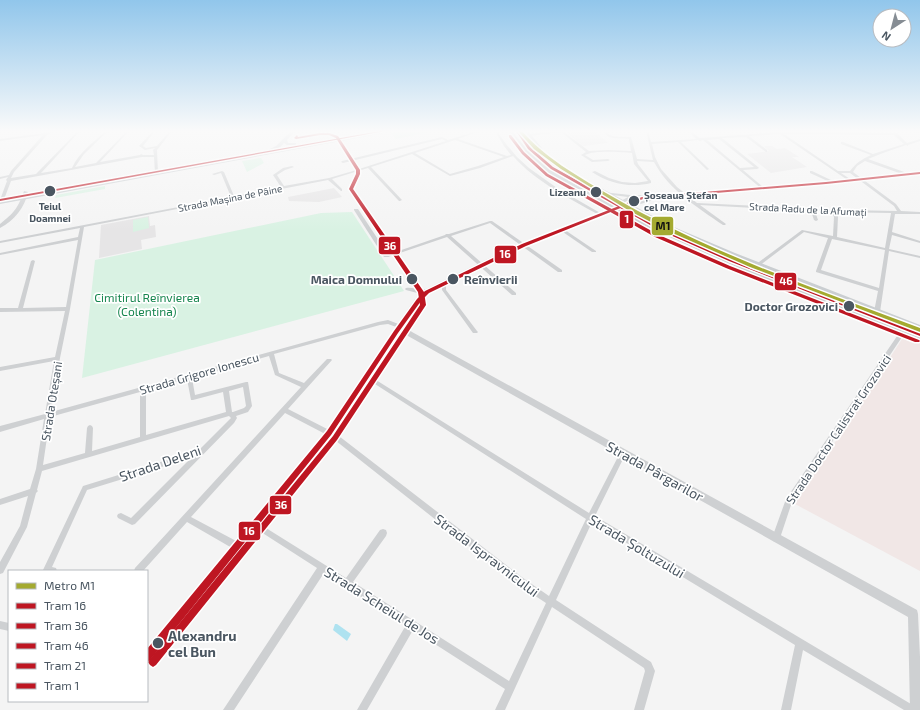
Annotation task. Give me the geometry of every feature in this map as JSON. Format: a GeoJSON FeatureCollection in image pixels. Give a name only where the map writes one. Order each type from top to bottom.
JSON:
{"type":"FeatureCollection","features":[{"type":"Feature","properties":{"kind":"main road"},"geometry":{"type":"LineString","coordinates":[[1,199],[195,164]]}},
{"type":"Feature","properties":{"kind":"main road"},"geometry":{"type":"LineString","coordinates":[[553,164],[691,238],[877,312],[906,327],[920,337]]}},
{"type":"Feature","properties":{"kind":"main road"},"geometry":{"type":"LineString","coordinates":[[544,165],[574,185],[616,208],[703,251],[906,327],[920,328]]}},
{"type":"Feature","properties":{"kind":"street"},"geometry":{"type":"LineString","coordinates":[[1,199],[8,178],[20,164]]}},
{"type":"Feature","properties":{"kind":"street"},"geometry":{"type":"LineString","coordinates":[[37,175],[47,164]]}},
{"type":"Feature","properties":{"kind":"street"},"geometry":{"type":"LineString","coordinates":[[73,168],[75,164]]}},
{"type":"Feature","properties":{"kind":"street"},"geometry":{"type":"LineString","coordinates":[[0,178],[37,175],[96,164]]}},
{"type":"Feature","properties":{"kind":"street"},"geometry":{"type":"LineString","coordinates":[[155,164],[156,171]]}},
{"type":"Feature","properties":{"kind":"street","name":"Strada Mașina de Pâine"},"geometry":{"type":"LineString","coordinates":[[0,242],[329,179],[379,164]]}},
{"type":"Feature","properties":{"kind":"street"},"geometry":{"type":"LineString","coordinates":[[431,164],[450,175],[484,164]]}},
{"type":"Feature","properties":{"kind":"street"},"geometry":{"type":"LineString","coordinates":[[524,164],[539,176],[600,214]]}},
{"type":"Feature","properties":{"kind":"street"},"geometry":{"type":"LineString","coordinates":[[594,172],[612,182],[650,182],[636,164]]}},
{"type":"Feature","properties":{"kind":"street"},"geometry":{"type":"LineString","coordinates":[[657,164],[683,194],[724,224]]}},
{"type":"Feature","properties":{"kind":"street"},"geometry":{"type":"LineString","coordinates":[[702,164],[707,169]]}},
{"type":"Feature","properties":{"kind":"street"},"geometry":{"type":"LineString","coordinates":[[734,164],[762,188]]}},
{"type":"Feature","properties":{"kind":"street"},"geometry":{"type":"LineString","coordinates":[[740,169],[756,168],[751,164]]}},
{"type":"Feature","properties":{"kind":"street"},"geometry":{"type":"LineString","coordinates":[[827,164],[849,180]]}},
{"type":"Feature","properties":{"kind":"street"},"geometry":{"type":"LineString","coordinates":[[850,172],[858,164]]}},
{"type":"Feature","properties":{"kind":"street"},"geometry":{"type":"LineString","coordinates":[[878,164],[906,174]]}},
{"type":"Feature","properties":{"kind":"street"},"geometry":{"type":"LineString","coordinates":[[283,188],[275,175],[292,167]]}},
{"type":"Feature","properties":{"kind":"street"},"geometry":{"type":"LineString","coordinates":[[370,167],[400,200]]}},
{"type":"Feature","properties":{"kind":"street"},"geometry":{"type":"LineString","coordinates":[[214,174],[222,172],[233,197]]}},
{"type":"Feature","properties":{"kind":"street"},"geometry":{"type":"LineString","coordinates":[[811,172],[833,182]]}},
{"type":"Feature","properties":{"kind":"street"},"geometry":{"type":"LineString","coordinates":[[839,172],[850,172],[894,205],[900,213]]}},
{"type":"Feature","properties":{"kind":"street"},"geometry":{"type":"LineString","coordinates":[[399,326],[417,300],[427,291],[480,264],[561,229],[616,208],[630,206],[646,200],[665,196],[833,182],[920,172]]}},
{"type":"Feature","properties":{"kind":"street"},"geometry":{"type":"LineString","coordinates":[[914,173],[920,176]]}},
{"type":"Feature","properties":{"kind":"street"},"geometry":{"type":"LineString","coordinates":[[329,179],[341,190]]}},
{"type":"Feature","properties":{"kind":"street"},"geometry":{"type":"LineString","coordinates":[[601,191],[616,196],[665,196]]}},
{"type":"Feature","properties":{"kind":"street"},"geometry":{"type":"LineString","coordinates":[[0,226],[21,208],[26,195]]}},
{"type":"Feature","properties":{"kind":"street"},"geometry":{"type":"LineString","coordinates":[[616,208],[622,202],[636,196]]}},
{"type":"Feature","properties":{"kind":"street","name":"Strada Radu de la Afumați"},"geometry":{"type":"LineString","coordinates":[[696,204],[834,211],[893,213],[920,212]]}},
{"type":"Feature","properties":{"kind":"street"},"geometry":{"type":"LineString","coordinates":[[356,210],[386,256],[491,222],[560,271]]}},
{"type":"Feature","properties":{"kind":"street"},"geometry":{"type":"LineString","coordinates":[[813,210],[816,220]]}},
{"type":"Feature","properties":{"kind":"street"},"geometry":{"type":"LineString","coordinates":[[834,211],[836,217],[835,238]]}},
{"type":"Feature","properties":{"kind":"street"},"geometry":{"type":"LineString","coordinates":[[877,312],[893,213]]}},
{"type":"Feature","properties":{"kind":"street","name":"Strada Oteșani"},"geometry":{"type":"LineString","coordinates":[[0,570],[23,527],[34,491],[82,226]]}},
{"type":"Feature","properties":{"kind":"street"},"geometry":{"type":"LineString","coordinates":[[561,229],[594,251]]}},
{"type":"Feature","properties":{"kind":"street"},"geometry":{"type":"LineString","coordinates":[[757,265],[802,232],[920,257]]}},
{"type":"Feature","properties":{"kind":"street"},"geometry":{"type":"LineString","coordinates":[[890,233],[920,242]]}},
{"type":"Feature","properties":{"kind":"street"},"geometry":{"type":"LineString","coordinates":[[447,235],[514,294]]}},
{"type":"Feature","properties":{"kind":"street"},"geometry":{"type":"LineString","coordinates":[[830,237],[818,271],[881,290]]}},
{"type":"Feature","properties":{"kind":"street"},"geometry":{"type":"LineString","coordinates":[[0,254],[80,238]]}},
{"type":"Feature","properties":{"kind":"street"},"geometry":{"type":"LineString","coordinates":[[20,310],[33,261]]}},
{"type":"Feature","properties":{"kind":"street"},"geometry":{"type":"LineString","coordinates":[[444,282],[444,290],[475,332]]}},
{"type":"Feature","properties":{"kind":"street"},"geometry":{"type":"LineString","coordinates":[[417,300],[408,289],[418,292],[427,291]]}},
{"type":"Feature","properties":{"kind":"street"},"geometry":{"type":"LineString","coordinates":[[0,310],[68,309]]}},
{"type":"Feature","properties":{"kind":"street","name":"Strada Grigore Ionescu"},"geometry":{"type":"LineString","coordinates":[[0,429],[380,323],[388,322],[399,326]]}},
{"type":"Feature","properties":{"kind":"street","name":"Strada Pârgarilor"},"geometry":{"type":"LineString","coordinates":[[399,326],[410,334],[917,616]]}},
{"type":"Feature","properties":{"kind":"street","name":"Strada Doctor Calistrat Grozovici"},"geometry":{"type":"LineString","coordinates":[[776,538],[789,500],[906,327]]}},
{"type":"Feature","properties":{"kind":"street"},"geometry":{"type":"LineString","coordinates":[[271,353],[277,374],[305,386]]}},
{"type":"Feature","properties":{"kind":"street"},"geometry":{"type":"LineString","coordinates":[[0,369],[57,358]]}},
{"type":"Feature","properties":{"kind":"street"},"geometry":{"type":"LineString","coordinates":[[139,570],[329,360]]}},
{"type":"Feature","properties":{"kind":"street"},"geometry":{"type":"LineString","coordinates":[[189,376],[193,398],[246,384],[249,406],[246,410],[231,414],[226,390]]}},
{"type":"Feature","properties":{"kind":"street","name":"Strada Șoltuzului"},"geometry":{"type":"LineString","coordinates":[[366,376],[590,518],[800,644],[914,710]]}},
{"type":"Feature","properties":{"kind":"street"},"geometry":{"type":"LineString","coordinates":[[143,389],[143,439]]}},
{"type":"Feature","properties":{"kind":"street","name":"Strada Ispravnicului"},"geometry":{"type":"LineString","coordinates":[[284,410],[328,432],[493,561],[550,602],[648,665],[650,671],[639,710]]}},
{"type":"Feature","properties":{"kind":"street","name":"Strada Deleni"},"geometry":{"type":"LineString","coordinates":[[39,469],[231,414],[234,418],[202,452],[85,488],[47,570]]}},
{"type":"Feature","properties":{"kind":"street"},"geometry":{"type":"LineString","coordinates":[[88,455],[90,428]]}},
{"type":"Feature","properties":{"kind":"street"},"geometry":{"type":"LineString","coordinates":[[121,516],[132,522],[202,452]]}},
{"type":"Feature","properties":{"kind":"street"},"geometry":{"type":"LineString","coordinates":[[500,710],[590,518],[623,453]]}},
{"type":"Feature","properties":{"kind":"street"},"geometry":{"type":"LineString","coordinates":[[0,502],[34,491]]}},
{"type":"Feature","properties":{"kind":"street"},"geometry":{"type":"LineString","coordinates":[[186,518],[235,545]]}},
{"type":"Feature","properties":{"kind":"street","name":"Strada Scheiul de Jos"},"geometry":{"type":"LineString","coordinates":[[253,523],[510,687]]}},
{"type":"Feature","properties":{"kind":"street"},"geometry":{"type":"LineString","coordinates":[[347,584],[383,533]]}},
{"type":"Feature","properties":{"kind":"street"},"geometry":{"type":"LineString","coordinates":[[228,710],[322,568]]}},
{"type":"Feature","properties":{"kind":"street"},"geometry":{"type":"LineString","coordinates":[[914,710],[918,698],[917,616]]}},
{"type":"Feature","properties":{"kind":"street"},"geometry":{"type":"LineString","coordinates":[[362,710],[411,624]]}},
{"type":"Feature","properties":{"kind":"street"},"geometry":{"type":"LineString","coordinates":[[786,710],[800,644]]}},
{"type":"Feature","properties":{"kind":"shaded area"},"geometry":{"type":"Polygon","coordinates":[[[760,164],[803,164],[807,167],[771,173],[760,164]]]}},
{"type":"Feature","properties":{"kind":"shaded area"},"geometry":{"type":"Polygon","coordinates":[[[334,188],[342,197],[319,202],[289,201],[288,197],[334,188]]]}},
{"type":"Feature","properties":{"kind":"shaded area"},"geometry":{"type":"Polygon","coordinates":[[[149,216],[150,226],[155,225],[156,237],[141,240],[142,249],[99,258],[101,225],[149,216]]]}},
{"type":"Feature","properties":{"kind":"shaded area"},"geometry":{"type":"Polygon","coordinates":[[[904,336],[920,342],[920,571],[795,504],[904,336]]]}},
{"type":"Feature","properties":{"kind":"green space"},"geometry":{"type":"Polygon","coordinates":[[[243,164],[262,164],[247,172],[243,164]]]}},
{"type":"Feature","properties":{"kind":"green space"},"geometry":{"type":"Polygon","coordinates":[[[105,186],[105,189],[55,198],[56,195],[105,186]]]}},
{"type":"Feature","properties":{"kind":"green space","name":"Cimitirul Reînvierea (Colentina)"},"geometry":{"type":"Polygon","coordinates":[[[352,212],[404,291],[82,378],[95,260],[321,213],[352,212]]]}},
{"type":"Feature","properties":{"kind":"green space"},"geometry":{"type":"Polygon","coordinates":[[[148,217],[149,228],[133,232],[133,220],[148,217]]]}},
{"type":"Feature","properties":{"kind":"water"},"geometry":{"type":"Polygon","coordinates":[[[335,624],[351,634],[347,641],[333,630],[335,624]]]}},
{"type":"Feature","properties":{"kind":"tram line","name":"21"},"geometry":{"type":"LineString","coordinates":[[0,200],[199,164]]}},
{"type":"Feature","properties":{"kind":"tram line","name":"36"},"geometry":{"type":"LineString","coordinates":[[153,662],[335,438],[423,305],[421,292],[351,189],[358,174],[358,170],[354,164]]}},
{"type":"Feature","properties":{"kind":"tram line","name":"1"},"geometry":{"type":"LineString","coordinates":[[535,164],[547,175],[657,236],[728,267],[917,341]]}},
{"type":"Feature","properties":{"kind":"tram line","name":"46"},"geometry":{"type":"LineString","coordinates":[[548,164],[661,229],[731,260],[920,334]]}},
{"type":"Feature","properties":{"kind":"tram line","name":"16"},"geometry":{"type":"LineString","coordinates":[[148,656],[329,433],[396,332],[419,300],[427,292],[524,245],[642,198],[826,183],[920,173]]}},
{"type":"Feature","properties":{"kind":"tram line"},"geometry":{"type":"LineString","coordinates":[[603,212],[611,205],[607,199]]}},
{"type":"Feature","properties":{"kind":"tram line"},"geometry":{"type":"LineString","coordinates":[[606,212],[621,211],[634,214]]}},
{"type":"Feature","properties":{"kind":"metro line","name":"M1"},"geometry":{"type":"LineString","coordinates":[[557,164],[630,209],[710,249],[794,283],[920,330]]}},
{"type":"Feature","properties":{"kind":"place","name":"Teiul Doamnei"},"geometry":{"type":"Point","coordinates":[50,191]}},
{"type":"Feature","properties":{"kind":"place","name":"Lizeanu"},"geometry":{"type":"Point","coordinates":[596,192]}},
{"type":"Feature","properties":{"kind":"place","name":"Șoseaua Ștefan cel Mare"},"geometry":{"type":"Point","coordinates":[634,201]}},
{"type":"Feature","properties":{"kind":"place","name":"Maica Domnului"},"geometry":{"type":"Point","coordinates":[412,279]}},
{"type":"Feature","properties":{"kind":"place","name":"Reînvierii"},"geometry":{"type":"Point","coordinates":[453,279]}},
{"type":"Feature","properties":{"kind":"place","name":"Doctor Grozovici"},"geometry":{"type":"Point","coordinates":[849,306]}},
{"type":"Feature","properties":{"kind":"place","name":"Alexandru cel Bun"},"geometry":{"type":"Point","coordinates":[158,643]}}]}
